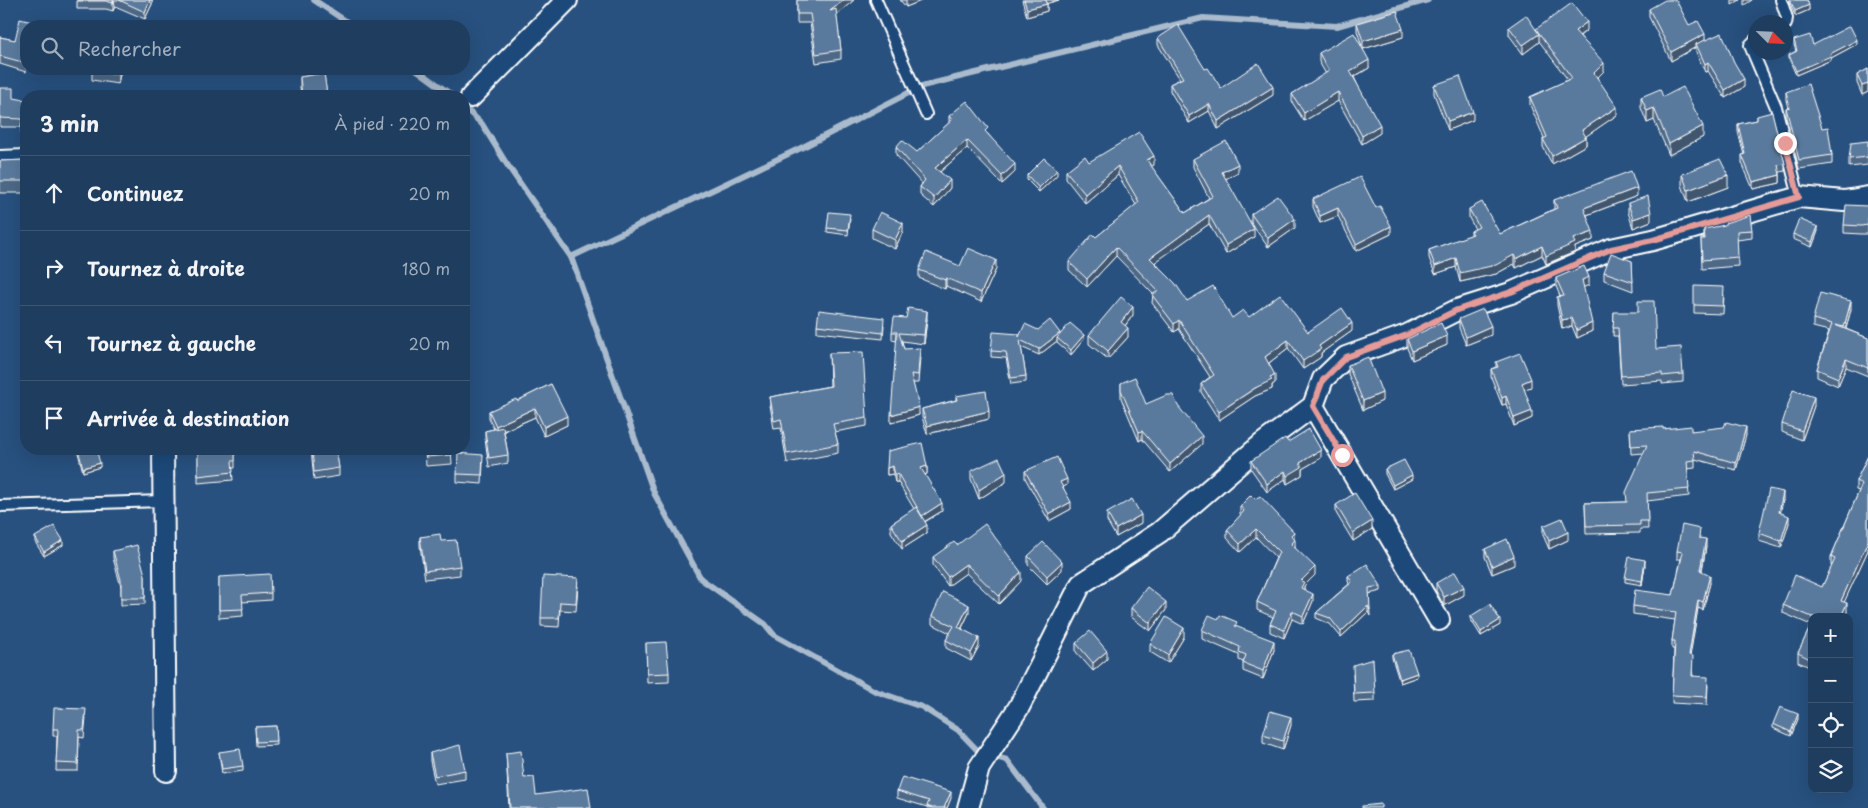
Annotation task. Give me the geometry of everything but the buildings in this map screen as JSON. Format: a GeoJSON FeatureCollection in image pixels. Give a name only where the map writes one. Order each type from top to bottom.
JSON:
{"type":"FeatureCollection","features":[{"type":"Feature","properties":{"kind":"street"},"geometry":{"type":"LineString","coordinates":[[470,95],[567,0]]}},
{"type":"Feature","properties":{"kind":"street"},"geometry":{"type":"LineString","coordinates":[[0,161],[20,160]]}},
{"type":"Feature","properties":{"kind":"street"},"geometry":{"type":"LineString","coordinates":[[968,808],[979,768],[1019,707],[1081,584],[1160,532],[1232,468],[1313,406],[1323,380],[1346,357],[1407,335],[1457,310],[1511,292],[1611,249],[1653,240],[1799,197],[1844,201],[1868,198]]}},
{"type":"Feature","properties":{"kind":"street"},"geometry":{"type":"LineString","coordinates":[[1313,406],[1439,620]]}},
{"type":"Feature","properties":{"kind":"street"},"geometry":{"type":"LineString","coordinates":[[163,455],[166,771]]}},
{"type":"Feature","properties":{"kind":"lane"},"geometry":{"type":"LineString","coordinates":[[876,0],[926,114]]}},
{"type":"Feature","properties":{"kind":"lane"},"geometry":{"type":"LineString","coordinates":[[1781,0],[1786,15]]}},
{"type":"Feature","properties":{"kind":"lane"},"geometry":{"type":"LineString","coordinates":[[1756,60],[1776,107],[1799,197]]}},
{"type":"Feature","properties":{"kind":"lane"},"geometry":{"type":"LineString","coordinates":[[0,506],[163,501]]}},
{"type":"Feature","properties":{"kind":"waterway"},"geometry":{"type":"LineString","coordinates":[[314,0],[344,20]]}},
{"type":"Feature","properties":{"kind":"waterway"},"geometry":{"type":"LineString","coordinates":[[571,257],[803,147],[922,86],[1203,18],[1337,26],[1428,0]]}},
{"type":"Feature","properties":{"kind":"waterway"},"geometry":{"type":"LineString","coordinates":[[424,75],[445,90]]}},
{"type":"Feature","properties":{"kind":"waterway"},"geometry":{"type":"LineString","coordinates":[[470,113],[482,124],[506,163],[571,257],[654,493],[701,579],[765,624],[774,635],[875,691],[922,707],[958,730],[980,753],[1007,760],[1043,808]]}},
{"type":"Feature","properties":{"kind":"route"},"geometry":{"type":"LineString","coordinates":[[1342,455],[1313,406],[1323,380],[1346,357],[1407,335],[1457,310],[1511,292],[1611,249],[1653,240],[1799,197],[1785,143]]}}]}
